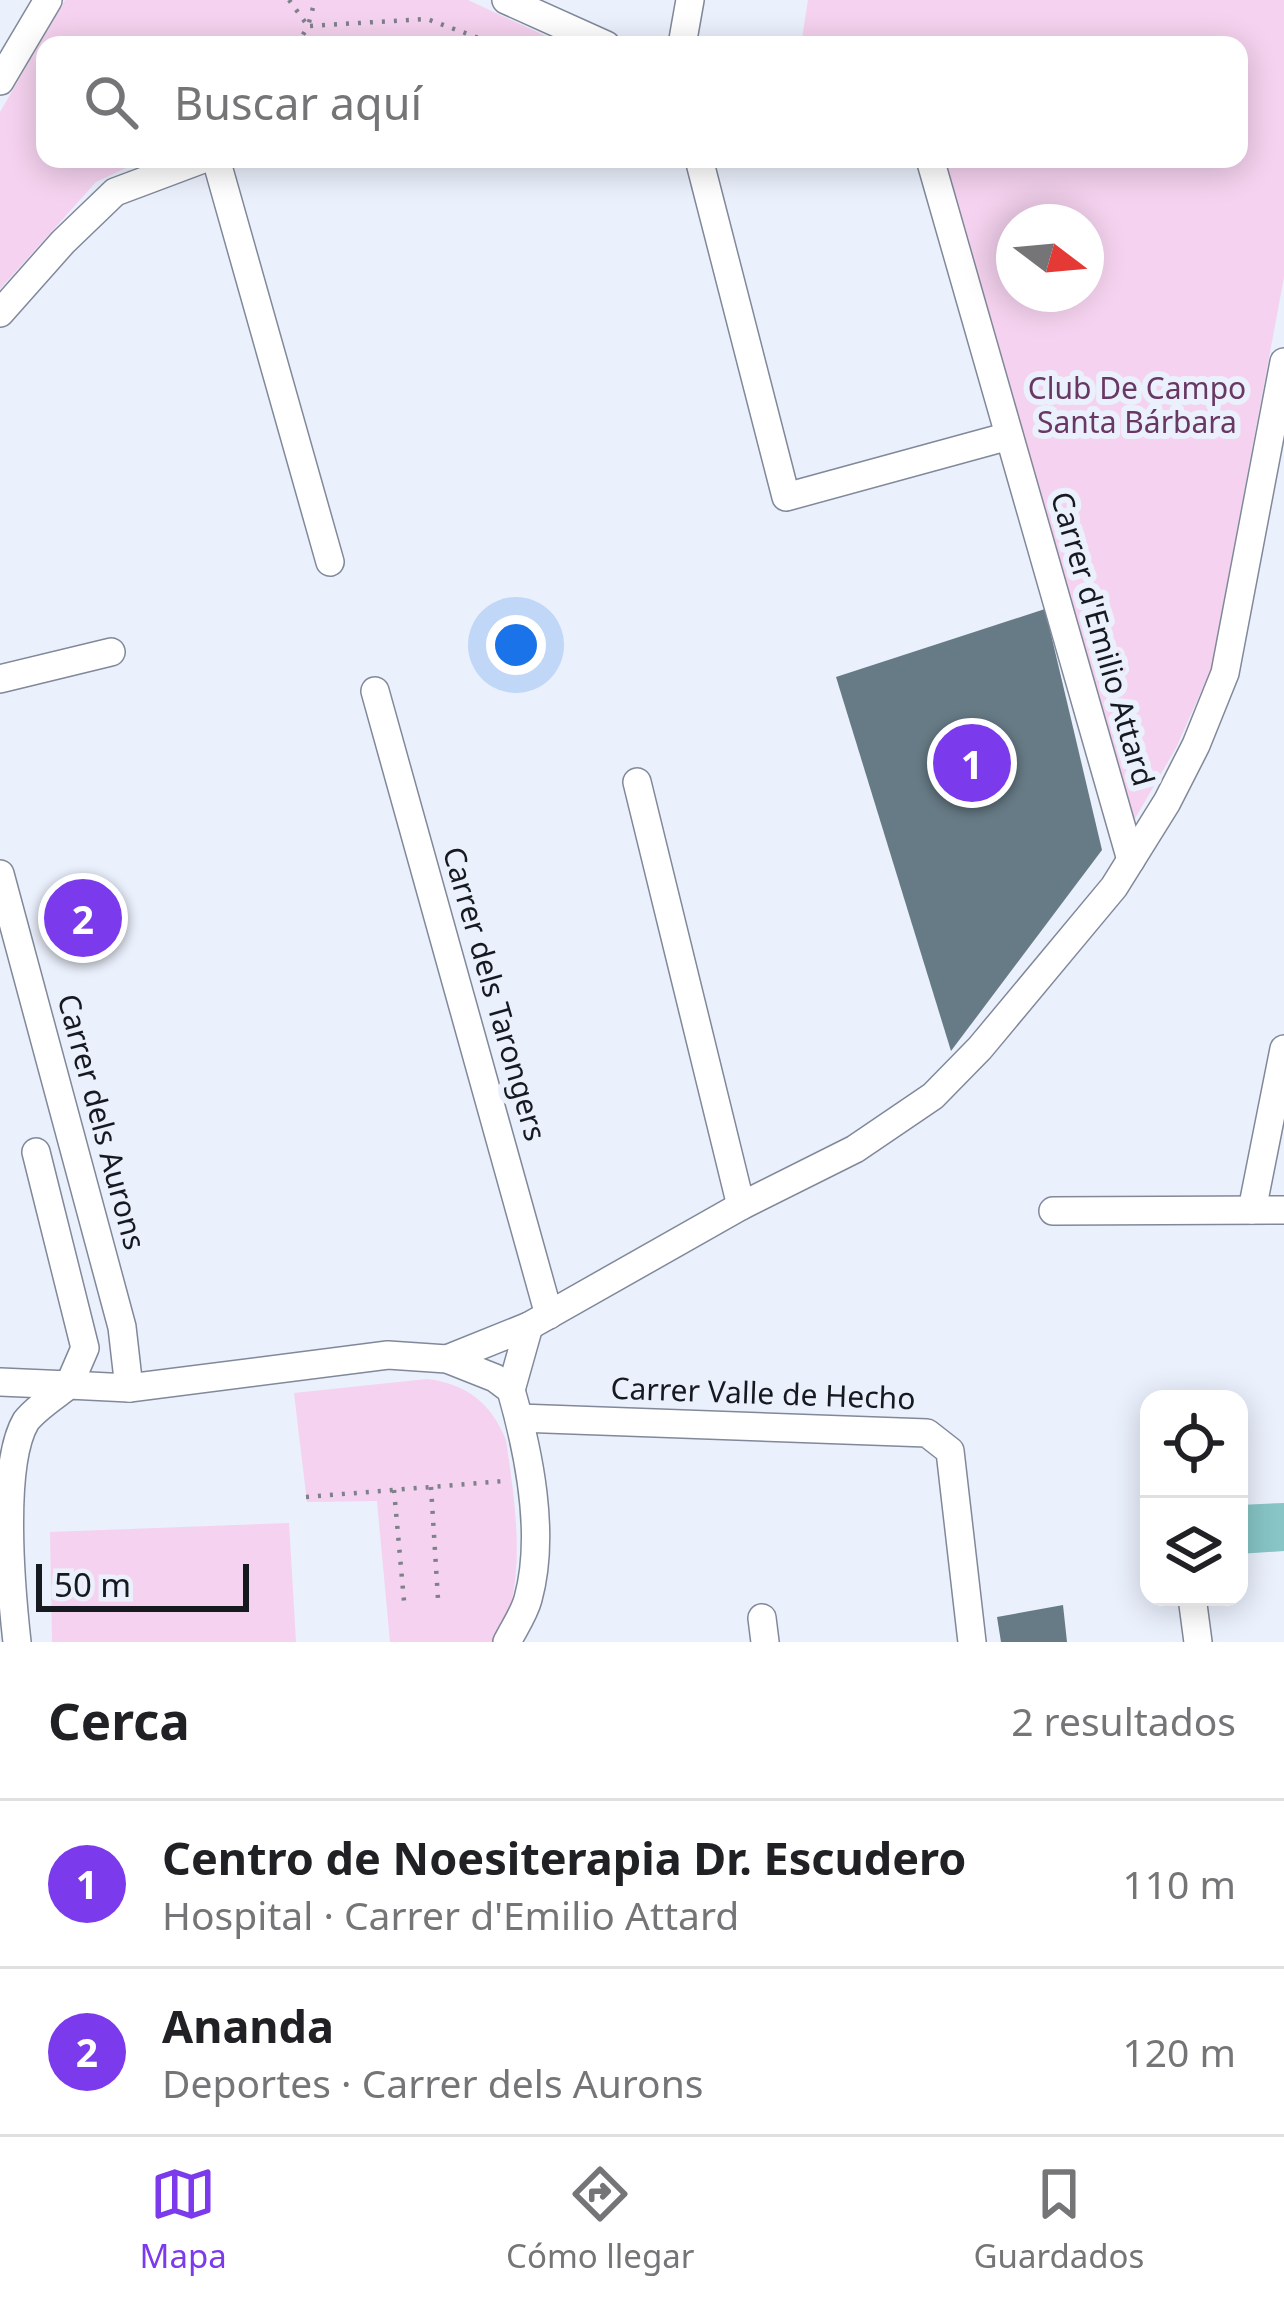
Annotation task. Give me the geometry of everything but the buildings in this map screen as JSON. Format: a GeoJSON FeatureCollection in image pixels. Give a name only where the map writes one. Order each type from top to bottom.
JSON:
{"type":"FeatureCollection","features":[{"type":"Feature","properties":{"kind":"street"},"geometry":{"type":"LineString","coordinates":[[0,81],[48,0]]}},
{"type":"Feature","properties":{"kind":"street"},"geometry":{"type":"LineString","coordinates":[[506,0],[586,36]]}},
{"type":"Feature","properties":{"kind":"street"},"geometry":{"type":"LineString","coordinates":[[684,36],[690,0]]}},
{"type":"Feature","properties":{"kind":"street"},"geometry":{"type":"LineString","coordinates":[[0,313],[63,242],[116,192],[179,168]]}},
{"type":"Feature","properties":{"kind":"street"},"geometry":{"type":"LineString","coordinates":[[219,168],[330,562]]}},
{"type":"Feature","properties":{"kind":"street"},"geometry":{"type":"LineString","coordinates":[[701,168],[786,497],[1009,436]]}},
{"type":"Feature","properties":{"kind":"street","name":"Carrer d'Emilio Attard"},"geometry":{"type":"LineString","coordinates":[[933,168],[1131,860]]}},
{"type":"Feature","properties":{"kind":"street"},"geometry":{"type":"LineString","coordinates":[[446,1359],[539,1321],[741,1206],[855,1149],[933,1096],[1026,994],[1114,886],[1196,745],[1225,673],[1284,362]]}},
{"type":"Feature","properties":{"kind":"street"},"geometry":{"type":"LineString","coordinates":[[0,679],[111,652]]}},
{"type":"Feature","properties":{"kind":"street","name":"Carrer dels Tarongers"},"geometry":{"type":"LineString","coordinates":[[375,691],[539,1321]]}},
{"type":"Feature","properties":{"kind":"street"},"geometry":{"type":"LineString","coordinates":[[637,782],[741,1206]]}},
{"type":"Feature","properties":{"kind":"street","name":"Carrer dels Aurons"},"geometry":{"type":"LineString","coordinates":[[0,874],[122,1327],[129,1388]]}},
{"type":"Feature","properties":{"kind":"street"},"geometry":{"type":"LineString","coordinates":[[1252,1210],[1284,1049]]}},
{"type":"Feature","properties":{"kind":"street"},"geometry":{"type":"LineString","coordinates":[[17,1642],[5,1527],[8,1462],[26,1420],[69,1385],[85,1348],[36,1152]]}},
{"type":"Feature","properties":{"kind":"street"},"geometry":{"type":"LineString","coordinates":[[1053,1211],[1284,1210]]}},
{"type":"Feature","properties":{"kind":"street"},"geometry":{"type":"LineString","coordinates":[[511,1390],[539,1321]]}},
{"type":"Feature","properties":{"kind":"street"},"geometry":{"type":"LineString","coordinates":[[0,1382],[129,1388],[388,1355],[446,1359],[495,1378],[511,1390],[533,1504],[534,1559],[522,1642]]}},
{"type":"Feature","properties":{"kind":"street","name":"Carrer Valle de Hecho"},"geometry":{"type":"LineString","coordinates":[[519,1418],[927,1433],[950,1451],[972,1642]]}},
{"type":"Feature","properties":{"kind":"street"},"geometry":{"type":"LineString","coordinates":[[507,1642],[528,1603]]}},
{"type":"Feature","properties":{"kind":"street"},"geometry":{"type":"LineString","coordinates":[[1193,1606],[1198,1642]]}},
{"type":"Feature","properties":{"kind":"path"},"geometry":{"type":"LineString","coordinates":[[289,0],[308,26]]}},
{"type":"Feature","properties":{"kind":"path"},"geometry":{"type":"LineString","coordinates":[[302,36],[315,0]]}},
{"type":"Feature","properties":{"kind":"path"},"geometry":{"type":"LineString","coordinates":[[308,26],[427,19],[473,36]]}},
{"type":"Feature","properties":{"kind":"path"},"geometry":{"type":"LineString","coordinates":[[306,1497],[511,1480]]}},
{"type":"Feature","properties":{"kind":"path"},"geometry":{"type":"LineString","coordinates":[[431,1486],[439,1599]]}},
{"type":"Feature","properties":{"kind":"path"},"geometry":{"type":"LineString","coordinates":[[394,1490],[404,1601]]}},
{"type":"Feature","properties":{"kind":"green space"},"geometry":{"type":"Polygon","coordinates":[[[65,0],[468,0],[546,36],[44,36],[65,0]]]}},
{"type":"Feature","properties":{"kind":"green space","name":"Club De Campo Santa Bárbara"},"geometry":{"type":"Polygon","coordinates":[[[808,0],[1284,0],[1284,277],[1211,669],[1176,748],[1133,822],[943,168],[1248,168],[1248,36],[802,36],[808,0]]]}},
{"type":"Feature","properties":{"kind":"green space"},"geometry":{"type":"Polygon","coordinates":[[[36,50],[36,168],[126,168],[96,182],[0,289],[0,112],[36,50]]]}},
{"type":"Feature","properties":{"kind":"green space"},"geometry":{"type":"Polygon","coordinates":[[[427,1379],[454,1385],[476,1398],[506,1440],[516,1517],[516,1568],[499,1642],[390,1642],[377,1501],[307,1502],[294,1393],[427,1379]]]}},
{"type":"Feature","properties":{"kind":"green space"},"geometry":{"type":"Polygon","coordinates":[[[289,1523],[296,1642],[52,1642],[50,1532],[289,1523]]]}},
{"type":"Feature","properties":{"kind":"shaded area"},"geometry":{"type":"Polygon","coordinates":[[[1284,1503],[1284,1551],[1248,1553],[1248,1505],[1284,1503]]]}},
{"type":"Feature","properties":{"kind":"place","name":"Centro de Noesiterapia Dr. Escudero"},"geometry":{"type":"Point","coordinates":[972,763]}},
{"type":"Feature","properties":{"kind":"place","name":"Ananda"},"geometry":{"type":"Point","coordinates":[83,918]}}]}
